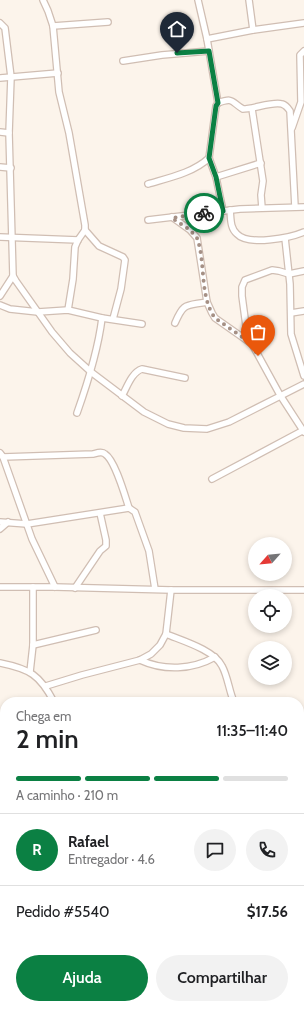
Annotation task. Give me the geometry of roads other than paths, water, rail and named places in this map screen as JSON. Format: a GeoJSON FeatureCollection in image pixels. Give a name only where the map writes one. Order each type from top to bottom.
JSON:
{"type":"FeatureCollection","features":[{"type":"Feature","properties":{"kind":"street"},"geometry":{"type":"LineString","coordinates":[[43,0],[53,26],[59,92],[75,164],[85,230],[99,246],[123,257],[125,260],[121,289],[113,319]]}},
{"type":"Feature","properties":{"kind":"street"},"geometry":{"type":"LineString","coordinates":[[198,0],[207,39],[218,103],[216,106],[209,158],[232,226],[236,234],[242,238],[250,240],[285,238],[304,232]]}},
{"type":"Feature","properties":{"kind":"street"},"geometry":{"type":"LineString","coordinates":[[249,0],[253,30]]}},
{"type":"Feature","properties":{"kind":"street"},"geometry":{"type":"LineString","coordinates":[[53,26],[108,22]]}},
{"type":"Feature","properties":{"kind":"street"},"geometry":{"type":"LineString","coordinates":[[0,23],[5,28],[11,77],[9,133],[13,276],[52,332],[70,353],[91,372],[122,396],[144,412],[168,424],[184,428],[208,429],[229,422],[304,384]]}},
{"type":"Feature","properties":{"kind":"street"},"geometry":{"type":"LineString","coordinates":[[207,39],[253,30],[304,23]]}},
{"type":"Feature","properties":{"kind":"street"},"geometry":{"type":"LineString","coordinates":[[123,60],[162,54],[209,51]]}},
{"type":"Feature","properties":{"kind":"street"},"geometry":{"type":"LineString","coordinates":[[291,130],[302,102],[300,55],[304,51]]}},
{"type":"Feature","properties":{"kind":"street"},"geometry":{"type":"LineString","coordinates":[[0,78],[58,73]]}},
{"type":"Feature","properties":{"kind":"street"},"geometry":{"type":"LineString","coordinates":[[218,103],[231,100],[243,109],[252,109],[276,103],[286,106],[290,111],[295,207]]}},
{"type":"Feature","properties":{"kind":"street"},"geometry":{"type":"LineString","coordinates":[[252,109],[263,181],[261,195],[262,208]]}},
{"type":"Feature","properties":{"kind":"street"},"geometry":{"type":"LineString","coordinates":[[0,132],[9,133]]}},
{"type":"Feature","properties":{"kind":"street"},"geometry":{"type":"LineString","coordinates":[[148,184],[188,171],[204,163],[209,158]]}},
{"type":"Feature","properties":{"kind":"street"},"geometry":{"type":"LineString","coordinates":[[216,177],[261,162]]}},
{"type":"Feature","properties":{"kind":"street"},"geometry":{"type":"LineString","coordinates":[[0,167],[11,168]]}},
{"type":"Feature","properties":{"kind":"street"},"geometry":{"type":"LineString","coordinates":[[148,220],[262,208],[304,207]]}},
{"type":"Feature","properties":{"kind":"street"},"geometry":{"type":"LineString","coordinates":[[172,218],[190,230],[197,238],[207,302],[215,318],[252,344]]}},
{"type":"Feature","properties":{"kind":"street"},"geometry":{"type":"LineString","coordinates":[[68,310],[73,279],[75,247],[85,230]]}},
{"type":"Feature","properties":{"kind":"street"},"geometry":{"type":"LineString","coordinates":[[0,237],[78,240]]}},
{"type":"Feature","properties":{"kind":"street"},"geometry":{"type":"LineString","coordinates":[[285,238],[289,274],[291,334],[304,376]]}},
{"type":"Feature","properties":{"kind":"street"},"geometry":{"type":"LineString","coordinates":[[212,479],[303,431],[280,395],[252,344],[246,326],[242,296],[243,283],[245,280],[272,270],[289,274],[304,271]]}},
{"type":"Feature","properties":{"kind":"street"},"geometry":{"type":"LineString","coordinates":[[0,296],[13,276]]}},
{"type":"Feature","properties":{"kind":"street"},"geometry":{"type":"LineString","coordinates":[[175,323],[180,310],[207,302]]}},
{"type":"Feature","properties":{"kind":"street"},"geometry":{"type":"LineString","coordinates":[[0,306],[10,309],[38,312],[68,310],[102,318],[142,324]]}},
{"type":"Feature","properties":{"kind":"street"},"geometry":{"type":"LineString","coordinates":[[291,313],[304,311]]}},
{"type":"Feature","properties":{"kind":"street"},"geometry":{"type":"LineString","coordinates":[[77,413],[91,372],[100,335],[102,318]]}},
{"type":"Feature","properties":{"kind":"street"},"geometry":{"type":"LineString","coordinates":[[122,396],[138,370],[142,369],[185,378]]}},
{"type":"Feature","properties":{"kind":"street"},"geometry":{"type":"LineString","coordinates":[[55,587],[32,539],[2,455],[93,454],[102,452],[106,454],[110,459],[120,482],[129,508],[135,512],[149,551],[154,589]]}},
{"type":"Feature","properties":{"kind":"street"},"geometry":{"type":"LineString","coordinates":[[0,522],[27,524],[129,508]]}},
{"type":"Feature","properties":{"kind":"street"},"geometry":{"type":"LineString","coordinates":[[75,588],[100,551],[106,546],[100,512]]}},
{"type":"Feature","properties":{"kind":"street"},"geometry":{"type":"LineString","coordinates":[[0,529],[8,522]]}},
{"type":"Feature","properties":{"kind":"street"},"geometry":{"type":"LineString","coordinates":[[0,587],[170,590],[304,590]]}},
{"type":"Feature","properties":{"kind":"street"},"geometry":{"type":"LineString","coordinates":[[30,672],[33,645],[33,587]]}},
{"type":"Feature","properties":{"kind":"street"},"geometry":{"type":"LineString","coordinates":[[46,686],[140,660],[151,654],[160,645],[166,634],[170,590]]}},
{"type":"Feature","properties":{"kind":"street"},"geometry":{"type":"LineString","coordinates":[[33,645],[96,630]]}},
{"type":"Feature","properties":{"kind":"street"},"geometry":{"type":"LineString","coordinates":[[166,634],[198,648],[215,658],[222,666],[232,697]]}},
{"type":"Feature","properties":{"kind":"street"},"geometry":{"type":"LineString","coordinates":[[140,660],[152,665],[182,668],[199,665],[215,658]]}},
{"type":"Feature","properties":{"kind":"street"},"geometry":{"type":"LineString","coordinates":[[0,663],[15,666],[30,672],[46,686],[52,697]]}}]}
